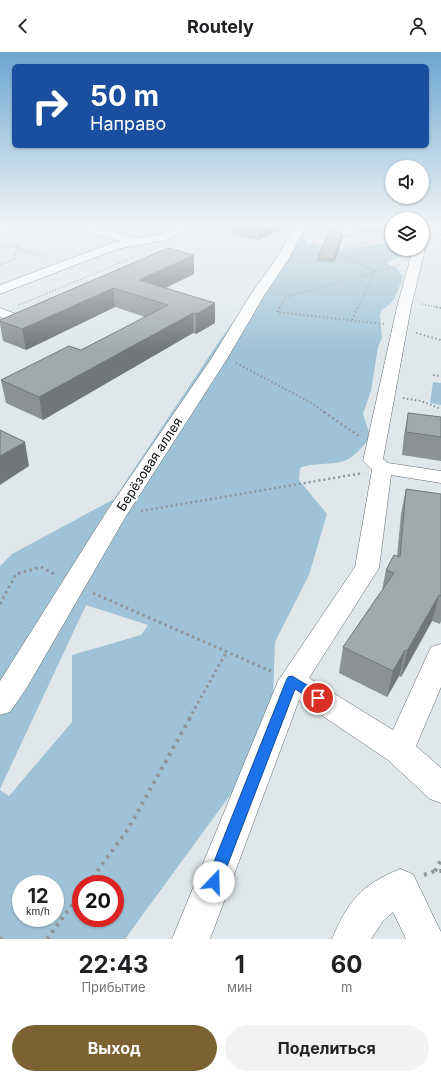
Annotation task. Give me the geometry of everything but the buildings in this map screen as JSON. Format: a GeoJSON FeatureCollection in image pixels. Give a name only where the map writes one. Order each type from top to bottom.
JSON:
{"type":"FeatureCollection","features":[{"type":"Feature","properties":{"kind":"street"},"geometry":{"type":"LineString","coordinates":[[0,290],[58,267]]}},
{"type":"Feature","properties":{"kind":"street","name":"Берёзовая аллея"},"geometry":{"type":"LineString","coordinates":[[0,704],[16,681],[115,516],[258,294],[277,267]]}},
{"type":"Feature","properties":{"kind":"street"},"geometry":{"type":"LineString","coordinates":[[191,939],[292,681],[367,568],[379,491],[377,459],[386,396],[414,267]]}},
{"type":"Feature","properties":{"kind":"street"},"geometry":{"type":"LineString","coordinates":[[377,459],[441,477]]}},
{"type":"Feature","properties":{"kind":"street"},"geometry":{"type":"LineString","coordinates":[[399,750],[441,655]]}},
{"type":"Feature","properties":{"kind":"street"},"geometry":{"type":"LineString","coordinates":[[292,681],[399,750],[441,788]]}},
{"type":"Feature","properties":{"kind":"street"},"geometry":{"type":"LineString","coordinates":[[351,939],[364,913],[372,904],[400,887],[425,939]]}},
{"type":"Feature","properties":{"kind":"path"},"geometry":{"type":"LineString","coordinates":[[4,314],[111,267]]}},
{"type":"Feature","properties":{"kind":"path"},"geometry":{"type":"LineString","coordinates":[[367,267],[375,271]]}},
{"type":"Feature","properties":{"kind":"path"},"geometry":{"type":"LineString","coordinates":[[384,267],[286,297],[277,312],[400,327],[441,340]]}},
{"type":"Feature","properties":{"kind":"path"},"geometry":{"type":"LineString","coordinates":[[352,320],[375,271]]}},
{"type":"Feature","properties":{"kind":"path"},"geometry":{"type":"LineString","coordinates":[[115,516],[367,473],[377,459],[310,402],[233,361],[213,366]]}},
{"type":"Feature","properties":{"kind":"path"},"geometry":{"type":"LineString","coordinates":[[433,375],[441,376]]}},
{"type":"Feature","properties":{"kind":"path"},"geometry":{"type":"LineString","coordinates":[[386,396],[421,401],[441,409]]}},
{"type":"Feature","properties":{"kind":"path"},"geometry":{"type":"LineString","coordinates":[[0,604],[16,574],[41,567],[73,584],[292,681]]}},
{"type":"Feature","properties":{"kind":"path"},"geometry":{"type":"LineString","coordinates":[[95,875],[128,829],[227,651]]}},
{"type":"Feature","properties":{"kind":"path"},"geometry":{"type":"LineString","coordinates":[[435,871],[441,860]]}},
{"type":"Feature","properties":{"kind":"path"},"geometry":{"type":"LineString","coordinates":[[47,939],[72,905]]}},
{"type":"Feature","properties":{"kind":"shaded area"},"geometry":{"type":"Polygon","coordinates":[[[276,267],[397,268],[403,277],[393,300],[382,310],[380,315],[382,338],[378,347],[371,391],[363,414],[371,438],[356,454],[344,461],[300,468],[299,480],[327,514],[309,575],[275,642],[273,699],[236,787],[125,939],[0,939],[0,790],[9,796],[72,722],[72,655],[141,635],[148,625],[86,605],[0,789],[0,566],[12,554],[114,499],[220,340],[276,267]]]}},
{"type":"Feature","properties":{"kind":"shaded area"},"geometry":{"type":"Polygon","coordinates":[[[433,382],[441,383],[441,405],[430,403],[433,382]]]}},
{"type":"Feature","properties":{"kind":"route"},"geometry":{"type":"LineString","coordinates":[[214,882],[292,681],[318,698]]}}]}
